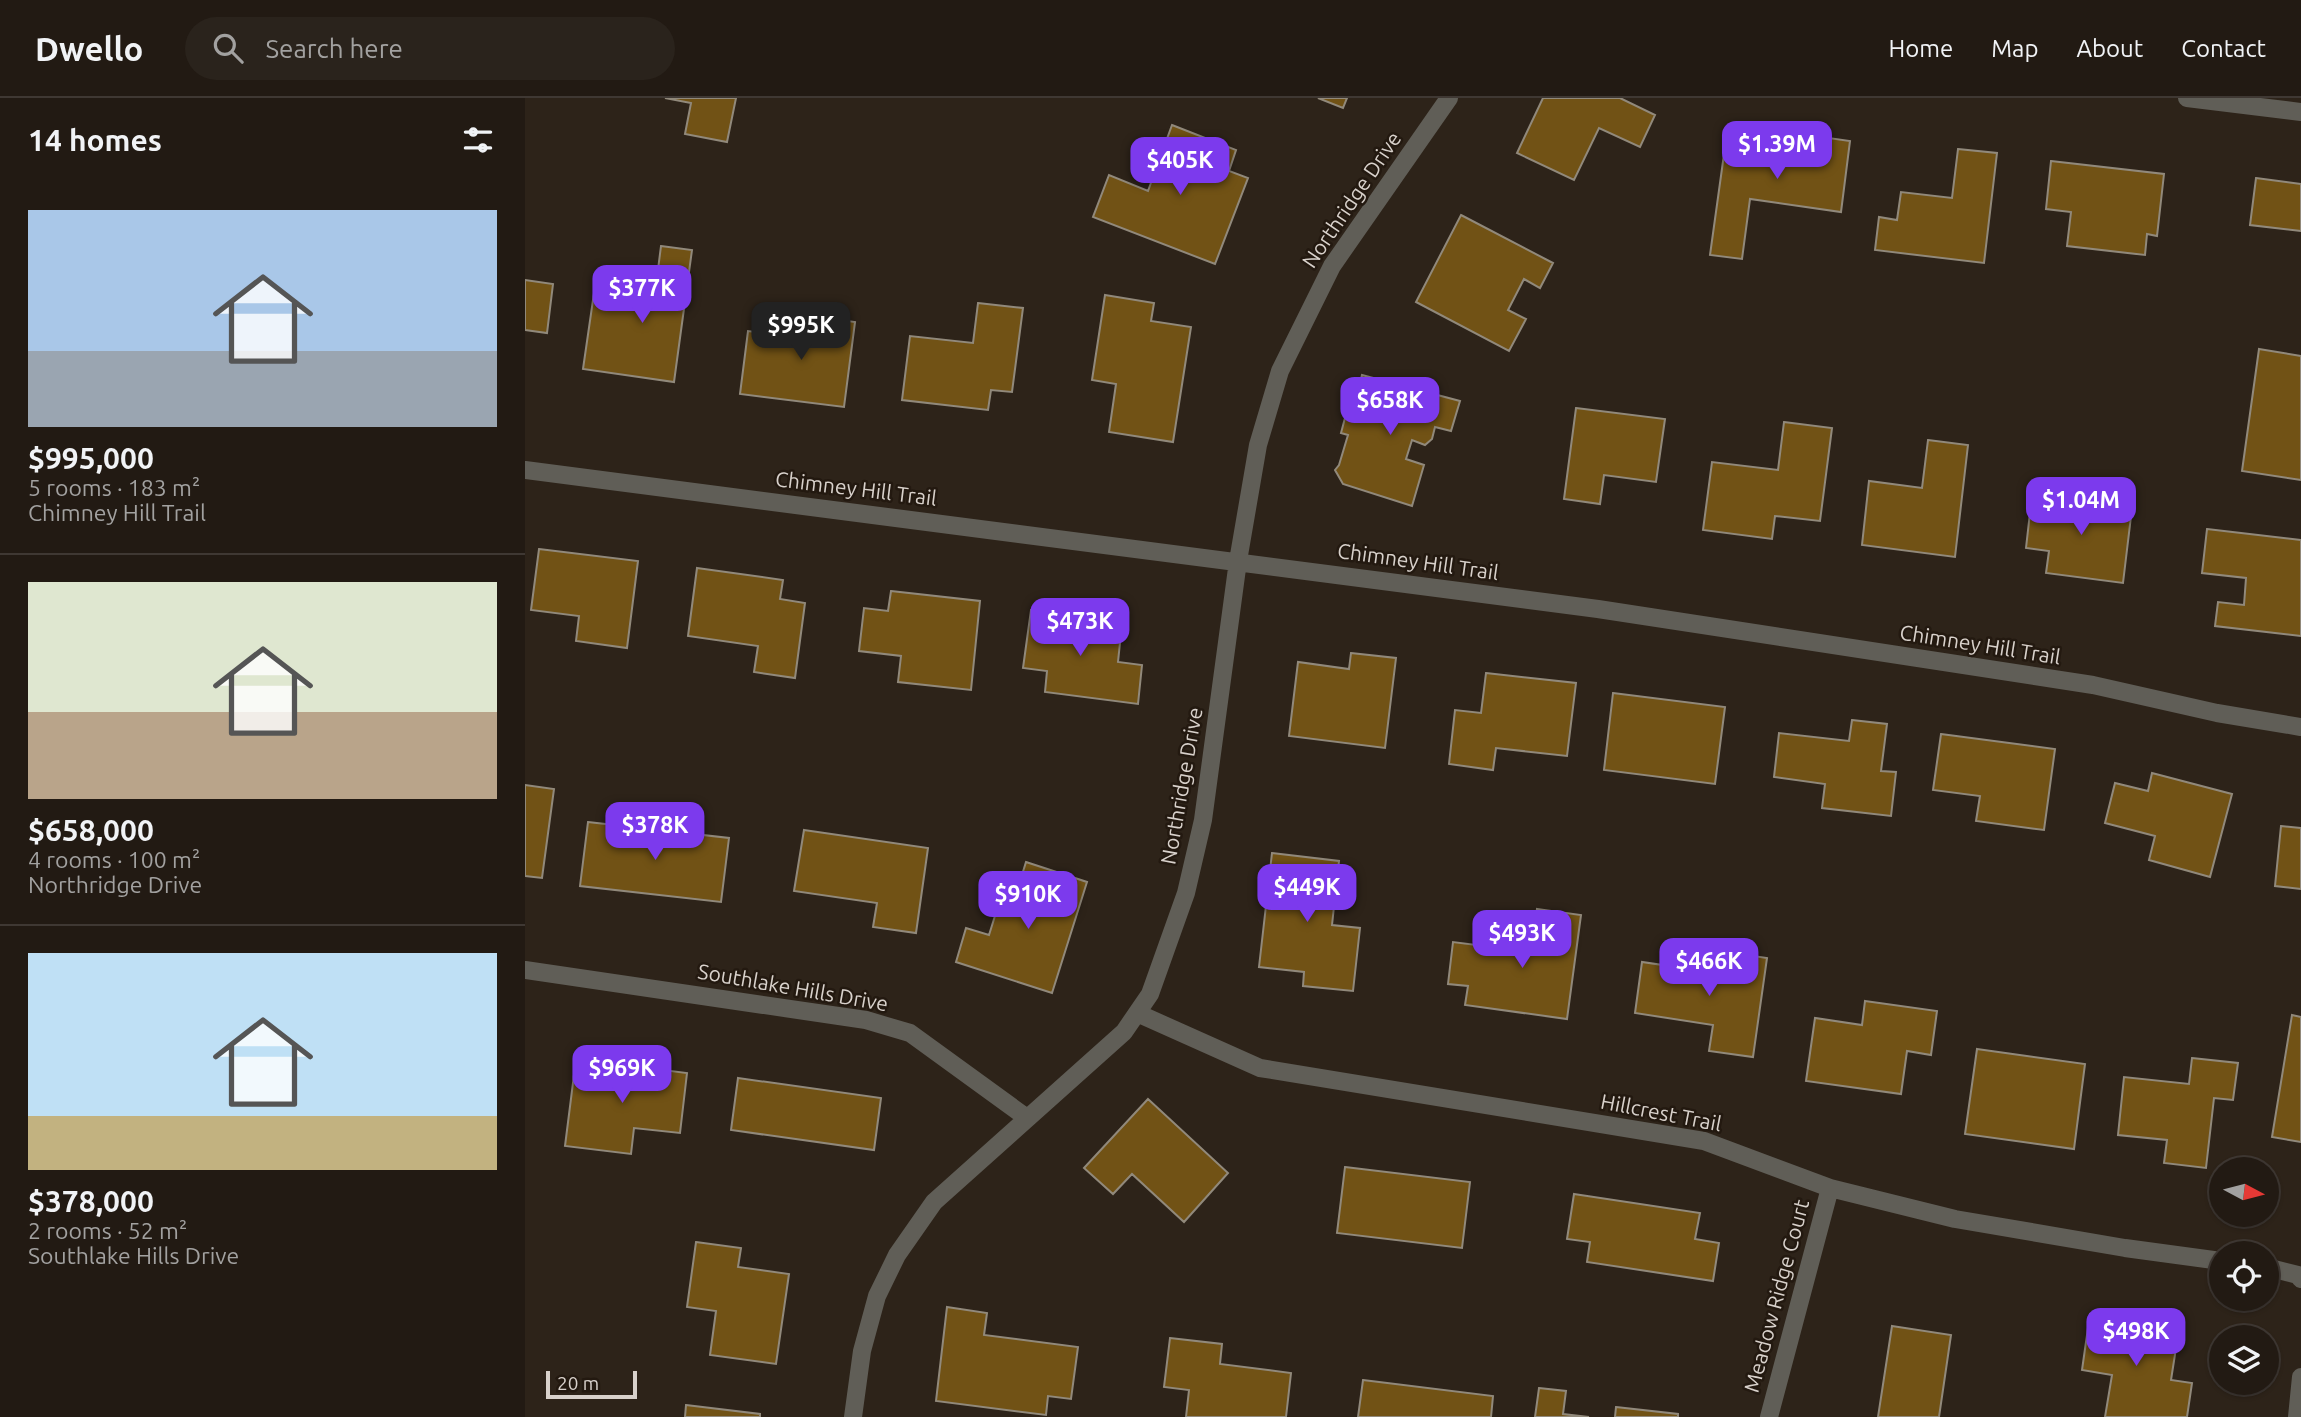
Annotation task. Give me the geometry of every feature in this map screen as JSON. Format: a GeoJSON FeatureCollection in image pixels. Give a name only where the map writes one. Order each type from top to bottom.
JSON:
{"type":"FeatureCollection","features":[{"type":"Feature","properties":{"kind":"street","name":"Northridge Drive"},"geometry":{"type":"LineString","coordinates":[[853,1417],[862,1351],[877,1296],[897,1255],[934,1202],[1124,1032],[1150,995],[1186,893],[1203,820],[1238,561],[1258,445],[1280,371],[1332,266],[1448,98]]}},
{"type":"Feature","properties":{"kind":"street"},"geometry":{"type":"LineString","coordinates":[[2187,98],[2301,112]]}},
{"type":"Feature","properties":{"kind":"street","name":"Chimney Hill Trail"},"geometry":{"type":"LineString","coordinates":[[525,470],[1598,609],[2093,685],[2217,713],[2301,727]]}},
{"type":"Feature","properties":{"kind":"street","name":"Southlake Hills Drive"},"geometry":{"type":"LineString","coordinates":[[525,970],[866,1020],[909,1033],[1027,1118]]}},
{"type":"Feature","properties":{"kind":"street","name":"Hillcrest Trail"},"geometry":{"type":"LineString","coordinates":[[1137,1013],[1260,1068],[1705,1141],[1830,1188],[1955,1219],[2209,1259]]}},
{"type":"Feature","properties":{"kind":"street","name":"Meadow Ridge Court"},"geometry":{"type":"LineString","coordinates":[[1769,1417],[1830,1188]]}},
{"type":"Feature","properties":{"kind":"street"},"geometry":{"type":"LineString","coordinates":[[2279,1270],[2298,1275],[2301,1279]]}},
{"type":"Feature","properties":{"kind":"street"},"geometry":{"type":"LineString","coordinates":[[2297,1417],[2301,1377]]}},
{"type":"Feature","properties":{"kind":"building"},"geometry":{"type":"Polygon","coordinates":[[[665,98],[736,98],[727,142],[685,134],[691,103],[665,98]]]}},
{"type":"Feature","properties":{"kind":"building"},"geometry":{"type":"Polygon","coordinates":[[[1318,98],[1347,98],[1343,108],[1318,98]]]}},
{"type":"Feature","properties":{"kind":"building"},"geometry":{"type":"Polygon","coordinates":[[[1543,98],[1620,98],[1655,115],[1640,147],[1599,128],[1574,180],[1517,153],[1543,98]]]}},
{"type":"Feature","properties":{"kind":"building"},"geometry":{"type":"Polygon","coordinates":[[[1172,125],[1236,150],[1229,171],[1248,178],[1215,264],[1093,217],[1109,175],[1148,191],[1172,125]]]}},
{"type":"Feature","properties":{"kind":"building"},"geometry":{"type":"Polygon","coordinates":[[[1758,128],[1850,141],[1841,212],[1750,199],[1742,259],[1710,255],[1725,147],[1754,151],[1758,128]]]}},
{"type":"Feature","properties":{"kind":"building"},"geometry":{"type":"Polygon","coordinates":[[[1958,149],[1997,153],[1984,263],[1875,250],[1879,217],[1897,220],[1901,192],[1952,198],[1958,149]]]}},
{"type":"Feature","properties":{"kind":"building"},"geometry":{"type":"Polygon","coordinates":[[[2051,161],[2164,174],[2157,236],[2147,234],[2145,255],[2067,246],[2071,212],[2046,209],[2051,161]]]}},
{"type":"Feature","properties":{"kind":"building"},"geometry":{"type":"Polygon","coordinates":[[[2256,178],[2301,184],[2301,231],[2250,225],[2256,178]]]}},
{"type":"Feature","properties":{"kind":"building"},"geometry":{"type":"Polygon","coordinates":[[[1461,215],[1553,263],[1540,288],[1524,279],[1508,310],[1526,319],[1509,351],[1416,302],[1461,215]]]}},
{"type":"Feature","properties":{"kind":"building"},"geometry":{"type":"Polygon","coordinates":[[[661,246],[692,250],[674,382],[583,369],[594,293],[654,301],[661,246]]]}},
{"type":"Feature","properties":{"kind":"building"},"geometry":{"type":"Polygon","coordinates":[[[525,280],[553,284],[547,333],[525,330],[525,280]]]}},
{"type":"Feature","properties":{"kind":"building"},"geometry":{"type":"Polygon","coordinates":[[[1105,295],[1154,303],[1151,321],[1191,327],[1173,442],[1109,432],[1116,384],[1092,380],[1105,295]]]}},
{"type":"Feature","properties":{"kind":"building"},"geometry":{"type":"Polygon","coordinates":[[[978,303],[1023,308],[1012,392],[991,390],[988,410],[902,400],[910,336],[973,343],[978,303]]]}},
{"type":"Feature","properties":{"kind":"building"},"geometry":{"type":"Polygon","coordinates":[[[798,314],[855,322],[844,407],[740,394],[748,331],[795,337],[798,314]]]}},
{"type":"Feature","properties":{"kind":"building"},"geometry":{"type":"Polygon","coordinates":[[[2259,349],[2301,356],[2301,480],[2242,471],[2259,349]]]}},
{"type":"Feature","properties":{"kind":"building"},"geometry":{"type":"Polygon","coordinates":[[[1362,375],[1460,401],[1451,431],[1435,427],[1432,439],[1425,445],[1412,440],[1406,459],[1424,465],[1412,506],[1343,484],[1335,470],[1348,435],[1341,433],[1349,403],[1355,404],[1362,375]]]}},
{"type":"Feature","properties":{"kind":"building"},"geometry":{"type":"Polygon","coordinates":[[[1576,408],[1665,419],[1656,482],[1604,475],[1600,504],[1564,499],[1576,408]]]}},
{"type":"Feature","properties":{"kind":"building"},"geometry":{"type":"Polygon","coordinates":[[[1784,422],[1832,428],[1820,521],[1775,516],[1772,539],[1703,530],[1712,462],[1778,470],[1784,422]]]}},
{"type":"Feature","properties":{"kind":"building"},"geometry":{"type":"Polygon","coordinates":[[[1928,440],[1968,445],[1955,557],[1862,545],[1869,481],[1922,488],[1928,440]]]}},
{"type":"Feature","properties":{"kind":"building"},"geometry":{"type":"Polygon","coordinates":[[[2032,495],[2132,508],[2123,583],[2046,573],[2049,551],[2026,548],[2032,495]]]}},
{"type":"Feature","properties":{"kind":"building"},"geometry":{"type":"Polygon","coordinates":[[[2207,529],[2301,540],[2301,636],[2215,626],[2218,602],[2244,605],[2246,578],[2202,573],[2207,529]]]}},
{"type":"Feature","properties":{"kind":"building"},"geometry":{"type":"Polygon","coordinates":[[[539,549],[638,561],[627,648],[576,641],[579,616],[531,610],[539,549]]]}},
{"type":"Feature","properties":{"kind":"building"},"geometry":{"type":"Polygon","coordinates":[[[697,568],[783,580],[780,599],[805,603],[795,678],[754,672],[758,646],[688,636],[697,568]]]}},
{"type":"Feature","properties":{"kind":"building"},"geometry":{"type":"Polygon","coordinates":[[[891,591],[980,601],[971,690],[898,682],[901,656],[859,651],[864,608],[888,611],[891,591]]]}},
{"type":"Feature","properties":{"kind":"building"},"geometry":{"type":"Polygon","coordinates":[[[1031,610],[1100,619],[1099,630],[1121,633],[1118,662],[1142,665],[1138,704],[1045,692],[1047,671],[1023,668],[1031,610]]]}},
{"type":"Feature","properties":{"kind":"building"},"geometry":{"type":"Polygon","coordinates":[[[1351,653],[1396,658],[1385,748],[1289,736],[1298,662],[1349,669],[1351,653]]]}},
{"type":"Feature","properties":{"kind":"building"},"geometry":{"type":"Polygon","coordinates":[[[1486,673],[1576,683],[1567,756],[1496,748],[1493,770],[1449,764],[1455,710],[1481,713],[1486,673]]]}},
{"type":"Feature","properties":{"kind":"building"},"geometry":{"type":"Polygon","coordinates":[[[1613,693],[1725,707],[1715,784],[1604,770],[1613,693]]]}},
{"type":"Feature","properties":{"kind":"building"},"geometry":{"type":"Polygon","coordinates":[[[1852,720],[1887,724],[1881,771],[1896,772],[1891,816],[1822,808],[1825,784],[1774,777],[1779,733],[1849,741],[1852,720]]]}},
{"type":"Feature","properties":{"kind":"building"},"geometry":{"type":"Polygon","coordinates":[[[1941,734],[2055,749],[2044,830],[1976,821],[1980,796],[1933,790],[1941,734]]]}},
{"type":"Feature","properties":{"kind":"building"},"geometry":{"type":"Polygon","coordinates":[[[2152,773],[2232,794],[2210,877],[2149,860],[2155,836],[2105,823],[2115,783],[2148,791],[2152,773]]]}},
{"type":"Feature","properties":{"kind":"building"},"geometry":{"type":"Polygon","coordinates":[[[525,785],[554,789],[542,878],[525,876],[525,785]]]}},
{"type":"Feature","properties":{"kind":"building"},"geometry":{"type":"Polygon","coordinates":[[[588,822],[729,838],[721,902],[580,886],[588,822]]]}},
{"type":"Feature","properties":{"kind":"building"},"geometry":{"type":"Polygon","coordinates":[[[2281,826],[2301,828],[2301,889],[2275,886],[2281,826]]]}},
{"type":"Feature","properties":{"kind":"building"},"geometry":{"type":"Polygon","coordinates":[[[804,830],[928,848],[916,933],[873,927],[877,903],[794,891],[804,830]]]}},
{"type":"Feature","properties":{"kind":"building"},"geometry":{"type":"Polygon","coordinates":[[[1272,853],[1339,861],[1332,925],[1360,928],[1353,991],[1303,986],[1304,972],[1259,967],[1272,853]]]}},
{"type":"Feature","properties":{"kind":"building"},"geometry":{"type":"Polygon","coordinates":[[[1026,862],[1087,882],[1052,993],[956,962],[966,928],[989,935],[999,903],[1012,907],[1026,862]]]}},
{"type":"Feature","properties":{"kind":"building"},"geometry":{"type":"Polygon","coordinates":[[[1537,909],[1581,915],[1567,1019],[1465,1005],[1468,986],[1448,984],[1453,942],[1531,952],[1537,909]]]}},
{"type":"Feature","properties":{"kind":"building"},"geometry":{"type":"Polygon","coordinates":[[[1714,950],[1767,958],[1753,1057],[1709,1051],[1713,1025],[1635,1013],[1642,962],[1710,972],[1714,950]]]}},
{"type":"Feature","properties":{"kind":"building"},"geometry":{"type":"Polygon","coordinates":[[[1865,1001],[1937,1011],[1931,1055],[1907,1051],[1901,1094],[1806,1081],[1815,1018],[1862,1025],[1865,1001]]]}},
{"type":"Feature","properties":{"kind":"building"},"geometry":{"type":"Polygon","coordinates":[[[2292,1015],[2301,1017],[2301,1142],[2272,1137],[2292,1015]]]}},
{"type":"Feature","properties":{"kind":"building"},"geometry":{"type":"Polygon","coordinates":[[[1977,1049],[2085,1064],[2074,1149],[1965,1134],[1977,1049]]]}},
{"type":"Feature","properties":{"kind":"building"},"geometry":{"type":"Polygon","coordinates":[[[2192,1058],[2238,1063],[2233,1100],[2214,1098],[2206,1168],[2164,1163],[2167,1140],[2118,1135],[2124,1077],[2189,1084],[2192,1058]]]}},
{"type":"Feature","properties":{"kind":"building"},"geometry":{"type":"Polygon","coordinates":[[[576,1059],[687,1073],[680,1133],[634,1128],[631,1154],[565,1146],[576,1059]]]}},
{"type":"Feature","properties":{"kind":"building"},"geometry":{"type":"Polygon","coordinates":[[[738,1078],[881,1098],[874,1150],[731,1130],[738,1078]]]}},
{"type":"Feature","properties":{"kind":"building"},"geometry":{"type":"Polygon","coordinates":[[[1148,1099],[1228,1173],[1184,1222],[1132,1174],[1113,1194],[1084,1168],[1148,1099]]]}},
{"type":"Feature","properties":{"kind":"building"},"geometry":{"type":"Polygon","coordinates":[[[1345,1167],[1470,1182],[1462,1248],[1337,1233],[1345,1167]]]}},
{"type":"Feature","properties":{"kind":"building"},"geometry":{"type":"Polygon","coordinates":[[[1574,1194],[1700,1213],[1695,1239],[1719,1243],[1713,1281],[1587,1262],[1590,1242],[1567,1239],[1574,1194]]]}},
{"type":"Feature","properties":{"kind":"building"},"geometry":{"type":"Polygon","coordinates":[[[696,1242],[741,1248],[738,1267],[789,1274],[776,1364],[710,1355],[716,1311],[687,1307],[696,1242]]]}},
{"type":"Feature","properties":{"kind":"building"},"geometry":{"type":"Polygon","coordinates":[[[947,1307],[987,1313],[984,1335],[1078,1347],[1071,1399],[1048,1396],[1046,1415],[936,1401],[947,1307]]]}},
{"type":"Feature","properties":{"kind":"building"},"geometry":{"type":"Polygon","coordinates":[[[2090,1314],[2165,1325],[2162,1346],[2176,1348],[2171,1380],[2192,1383],[2187,1417],[2105,1417],[2112,1375],[2082,1370],[2090,1314]]]}},
{"type":"Feature","properties":{"kind":"building"},"geometry":{"type":"Polygon","coordinates":[[[1892,1326],[1951,1335],[1939,1417],[1878,1417],[1892,1326]]]}},
{"type":"Feature","properties":{"kind":"building"},"geometry":{"type":"Polygon","coordinates":[[[1170,1338],[1222,1344],[1220,1364],[1291,1373],[1286,1417],[1186,1417],[1189,1390],[1164,1387],[1170,1338]]]}},
{"type":"Feature","properties":{"kind":"building"},"geometry":{"type":"Polygon","coordinates":[[[1363,1380],[1493,1396],[1491,1417],[1358,1417],[1363,1380]]]}},
{"type":"Feature","properties":{"kind":"building"},"geometry":{"type":"Polygon","coordinates":[[[1539,1388],[1566,1391],[1563,1414],[1589,1417],[1535,1417],[1539,1388]]]}},
{"type":"Feature","properties":{"kind":"building"},"geometry":{"type":"Polygon","coordinates":[[[686,1405],[760,1414],[760,1417],[685,1417],[686,1405]]]}},
{"type":"Feature","properties":{"kind":"building"},"geometry":{"type":"Polygon","coordinates":[[[1616,1407],[1678,1414],[1678,1417],[1615,1417],[1616,1407]]]}}]}
